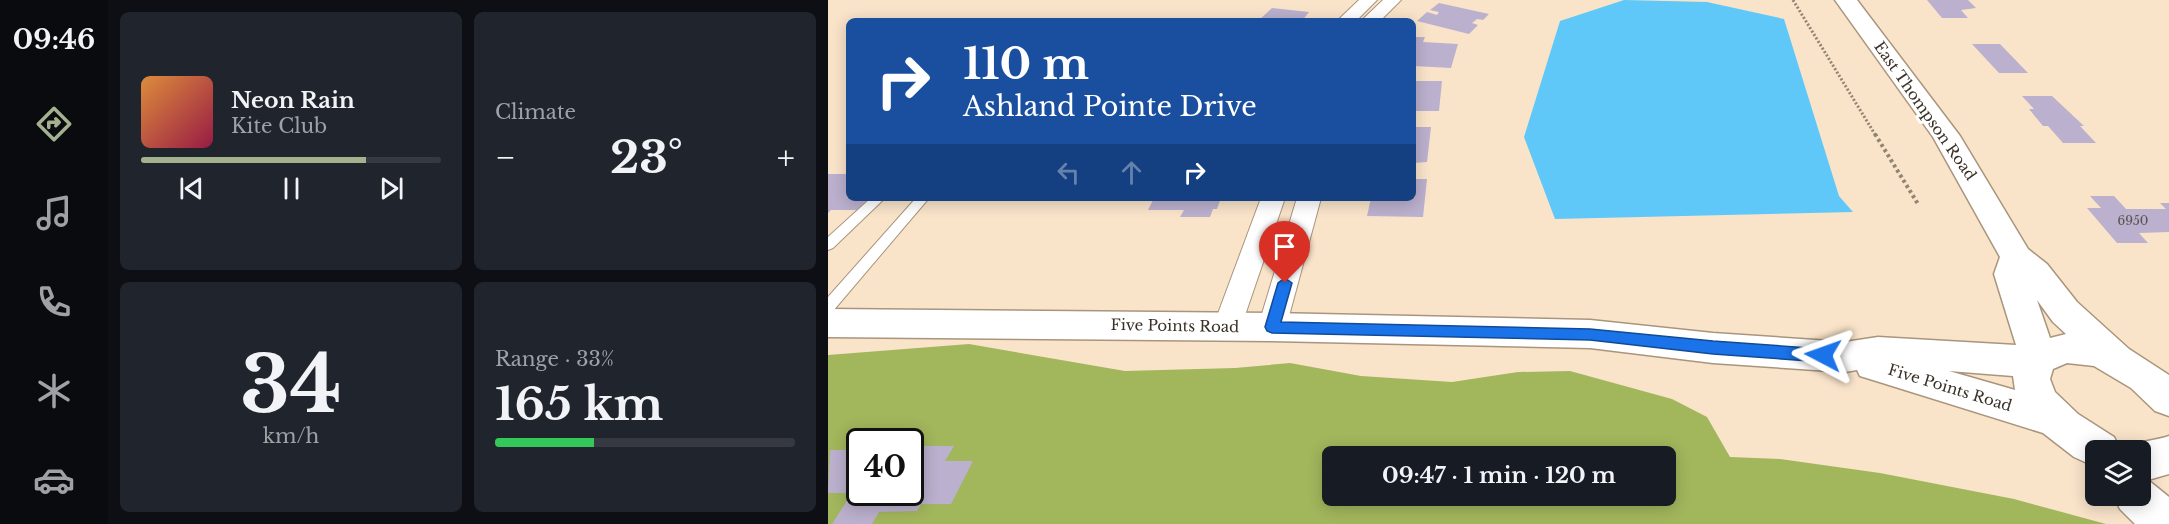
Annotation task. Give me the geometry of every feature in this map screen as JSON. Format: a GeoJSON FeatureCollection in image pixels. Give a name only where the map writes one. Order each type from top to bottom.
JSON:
{"type":"FeatureCollection","features":[{"type":"Feature","properties":{"kind":"street"},"geometry":{"type":"LineString","coordinates":[[1349,18],[1369,0]]}},
{"type":"Feature","properties":{"kind":"street"},"geometry":{"type":"LineString","coordinates":[[1373,18],[1393,0]]}},
{"type":"Feature","properties":{"kind":"street","name":"East Thompson Road"},"geometry":{"type":"LineString","coordinates":[[1846,0],[1946,136],[2016,257],[2036,273],[2065,312],[2125,364]]}},
{"type":"Feature","properties":{"kind":"street"},"geometry":{"type":"LineString","coordinates":[[1227,327],[1272,201]]}},
{"type":"Feature","properties":{"kind":"street"},"geometry":{"type":"LineString","coordinates":[[1272,327],[1308,201]]}},
{"type":"Feature","properties":{"kind":"street"},"geometry":{"type":"LineString","coordinates":[[2016,257],[2011,274],[2038,361]]}},
{"type":"Feature","properties":{"kind":"street","name":"Five Points Road"},"geometry":{"type":"LineString","coordinates":[[828,322],[1272,327],[1590,334],[1713,348],[1845,357],[1878,352],[2038,361]]}},
{"type":"Feature","properties":{"kind":"street"},"geometry":{"type":"LineString","coordinates":[[2085,443],[2054,419],[2039,400],[2032,381],[2034,366],[2044,355],[2060,349],[2082,349],[2169,378]]}},
{"type":"Feature","properties":{"kind":"street","name":"Five Points Road"},"geometry":{"type":"LineString","coordinates":[[1845,357],[2054,419]]}},
{"type":"Feature","properties":{"kind":"street"},"geometry":{"type":"LineString","coordinates":[[2125,364],[2152,381],[2169,399]]}},
{"type":"Feature","properties":{"kind":"street"},"geometry":{"type":"LineString","coordinates":[[2151,460],[2169,455]]}},
{"type":"Feature","properties":{"kind":"street"},"geometry":{"type":"LineString","coordinates":[[2147,506],[2166,524]]}},
{"type":"Feature","properties":{"kind":"lane"},"geometry":{"type":"LineString","coordinates":[[828,245],[876,201]]}},
{"type":"Feature","properties":{"kind":"lane"},"geometry":{"type":"LineString","coordinates":[[828,307],[919,201]]}},
{"type":"Feature","properties":{"kind":"path"},"geometry":{"type":"LineString","coordinates":[[1793,0],[1918,204]]}},
{"type":"Feature","properties":{"kind":"green space"},"geometry":{"type":"Polygon","coordinates":[[[969,344],[1125,371],[1235,368],[1290,363],[1361,376],[1452,382],[1518,372],[1570,371],[1672,399],[1707,417],[1730,457],[1780,459],[1880,473],[2014,499],[2106,524],[828,524],[828,355],[969,344]]]}},
{"type":"Feature","properties":{"kind":"water"},"geometry":{"type":"Polygon","coordinates":[[[1624,0],[1707,2],[1784,19],[1839,196],[1853,212],[1555,219],[1524,137],[1560,21],[1624,0]]]}},
{"type":"Feature","properties":{"kind":"building"},"geometry":{"type":"Polygon","coordinates":[[[1927,0],[1968,0],[1976,8],[1961,10],[1968,18],[1942,18],[1927,0]]]}},
{"type":"Feature","properties":{"kind":"building"},"geometry":{"type":"Polygon","coordinates":[[[1439,3],[1489,14],[1483,20],[1477,19],[1472,23],[1478,25],[1469,34],[1417,21],[1427,12],[1437,15],[1439,12],[1430,10],[1439,3]]]}},
{"type":"Feature","properties":{"kind":"building"},"geometry":{"type":"Polygon","coordinates":[[[1272,8],[1309,12],[1304,18],[1261,18],[1272,8]]]}},
{"type":"Feature","properties":{"kind":"building"},"geometry":{"type":"Polygon","coordinates":[[[1416,37],[1425,37],[1423,42],[1458,44],[1451,68],[1416,66],[1416,37]]]}},
{"type":"Feature","properties":{"kind":"building"},"geometry":{"type":"Polygon","coordinates":[[[1972,44],[2000,44],[2028,73],[1999,73],[1972,44]]]}},
{"type":"Feature","properties":{"kind":"building"},"geometry":{"type":"Polygon","coordinates":[[[1416,81],[1442,81],[1439,111],[1416,111],[1416,81]]]}},
{"type":"Feature","properties":{"kind":"building"},"geometry":{"type":"Polygon","coordinates":[[[2022,96],[2052,96],[2084,126],[2080,126],[2096,143],[2063,143],[2048,126],[2043,126],[2029,109],[2034,109],[2022,96]]]}},
{"type":"Feature","properties":{"kind":"building"},"geometry":{"type":"Polygon","coordinates":[[[1416,127],[1431,127],[1427,162],[1416,163],[1416,127]]]}},
{"type":"Feature","properties":{"kind":"building"},"geometry":{"type":"Polygon","coordinates":[[[828,174],[846,174],[846,201],[866,201],[858,210],[831,210],[828,213],[828,174]]]}},
{"type":"Feature","properties":{"kind":"building"},"geometry":{"type":"Polygon","coordinates":[[[1416,179],[1427,179],[1423,217],[1367,216],[1370,201],[1416,201],[1416,179]]]}},
{"type":"Feature","properties":{"kind":"building"},"geometry":{"type":"Polygon","coordinates":[[[2090,196],[2114,196],[2126,209],[2166,209],[2160,203],[2169,203],[2169,232],[2139,233],[2148,243],[2117,243],[2087,208],[2101,208],[2090,196]]]}},
{"type":"Feature","properties":{"kind":"building"},"geometry":{"type":"Polygon","coordinates":[[[1152,201],[1220,201],[1210,217],[1180,217],[1184,210],[1148,210],[1152,201]]]}},
{"type":"Feature","properties":{"kind":"building"},"geometry":{"type":"Polygon","coordinates":[[[924,446],[954,446],[945,461],[973,461],[951,504],[924,504],[924,446]]]}},
{"type":"Feature","properties":{"kind":"building"},"geometry":{"type":"Polygon","coordinates":[[[830,450],[846,450],[846,493],[828,493],[830,450]]]}},
{"type":"Feature","properties":{"kind":"building"},"geometry":{"type":"Polygon","coordinates":[[[846,502],[846,506],[920,506],[917,511],[879,512],[872,524],[832,524],[846,502]]]}},
{"type":"Feature","properties":{"kind":"route"},"geometry":{"type":"LineString","coordinates":[[1285,283],[1272,327],[1590,334],[1713,348],[1823,355]]}}]}
